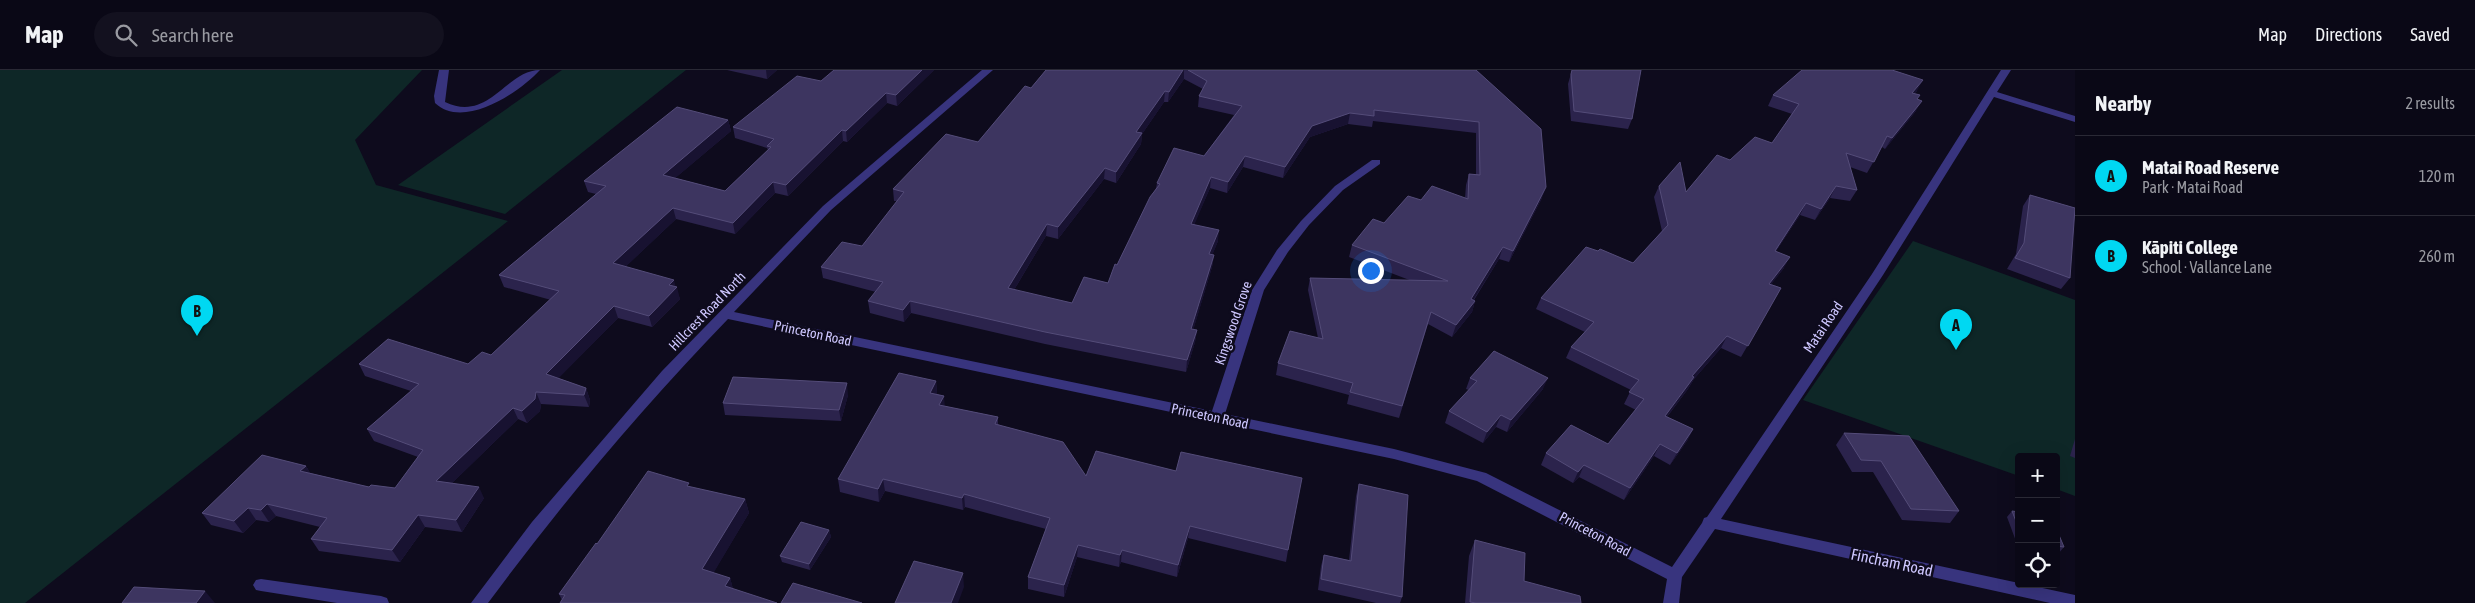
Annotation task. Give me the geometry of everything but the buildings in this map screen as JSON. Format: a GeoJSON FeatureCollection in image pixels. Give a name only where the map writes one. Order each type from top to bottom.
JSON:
{"type":"FeatureCollection","features":[{"type":"Feature","properties":{"kind":"street"},"geometry":{"type":"LineString","coordinates":[[444,70],[439,96],[440,103],[448,108],[462,110],[480,107],[490,102],[535,70]]}},
{"type":"Feature","properties":{"kind":"street","name":"Hillcrest Road North"},"geometry":{"type":"LineString","coordinates":[[479,603],[537,526],[667,374],[827,208],[988,70]]}},
{"type":"Feature","properties":{"kind":"street","name":"Matai Road"},"geometry":{"type":"LineString","coordinates":[[1672,603],[1675,576],[1709,522],[1871,283],[2006,70]]}},
{"type":"Feature","properties":{"kind":"street"},"geometry":{"type":"LineString","coordinates":[[1992,92],[2075,119]]}},
{"type":"Feature","properties":{"kind":"street","name":"Kingswood Grove"},"geometry":{"type":"LineString","coordinates":[[1217,418],[1258,290],[1283,250],[1305,223],[1339,188],[1376,162]]}},
{"type":"Feature","properties":{"kind":"street","name":"Princeton Road"},"geometry":{"type":"LineString","coordinates":[[725,314],[1394,454],[1481,477],[1675,576]]}},
{"type":"Feature","properties":{"kind":"street","name":"Fincham Road"},"geometry":{"type":"LineString","coordinates":[[1709,522],[2075,602]]}},
{"type":"Feature","properties":{"kind":"street"},"geometry":{"type":"LineString","coordinates":[[261,585],[381,603]]}},
{"type":"Feature","properties":{"kind":"green space"},"geometry":{"type":"Polygon","coordinates":[[[0,70],[422,70],[355,140],[376,185],[508,221],[25,603],[0,603],[0,70]]]}},
{"type":"Feature","properties":{"kind":"green space"},"geometry":{"type":"Polygon","coordinates":[[[562,70],[686,70],[505,214],[398,185],[562,70]]]}},
{"type":"Feature","properties":{"kind":"green space"},"geometry":{"type":"Polygon","coordinates":[[[1913,241],[2075,300],[2075,496],[2060,490],[2060,453],[2015,453],[2015,475],[1803,400],[1913,241]]]}},
{"type":"Feature","properties":{"kind":"place","name":"Kāpiti College"},"geometry":{"type":"Point","coordinates":[197,336]}},
{"type":"Feature","properties":{"kind":"place","name":"Matai Road Reserve"},"geometry":{"type":"Point","coordinates":[1956,350]}}]}
